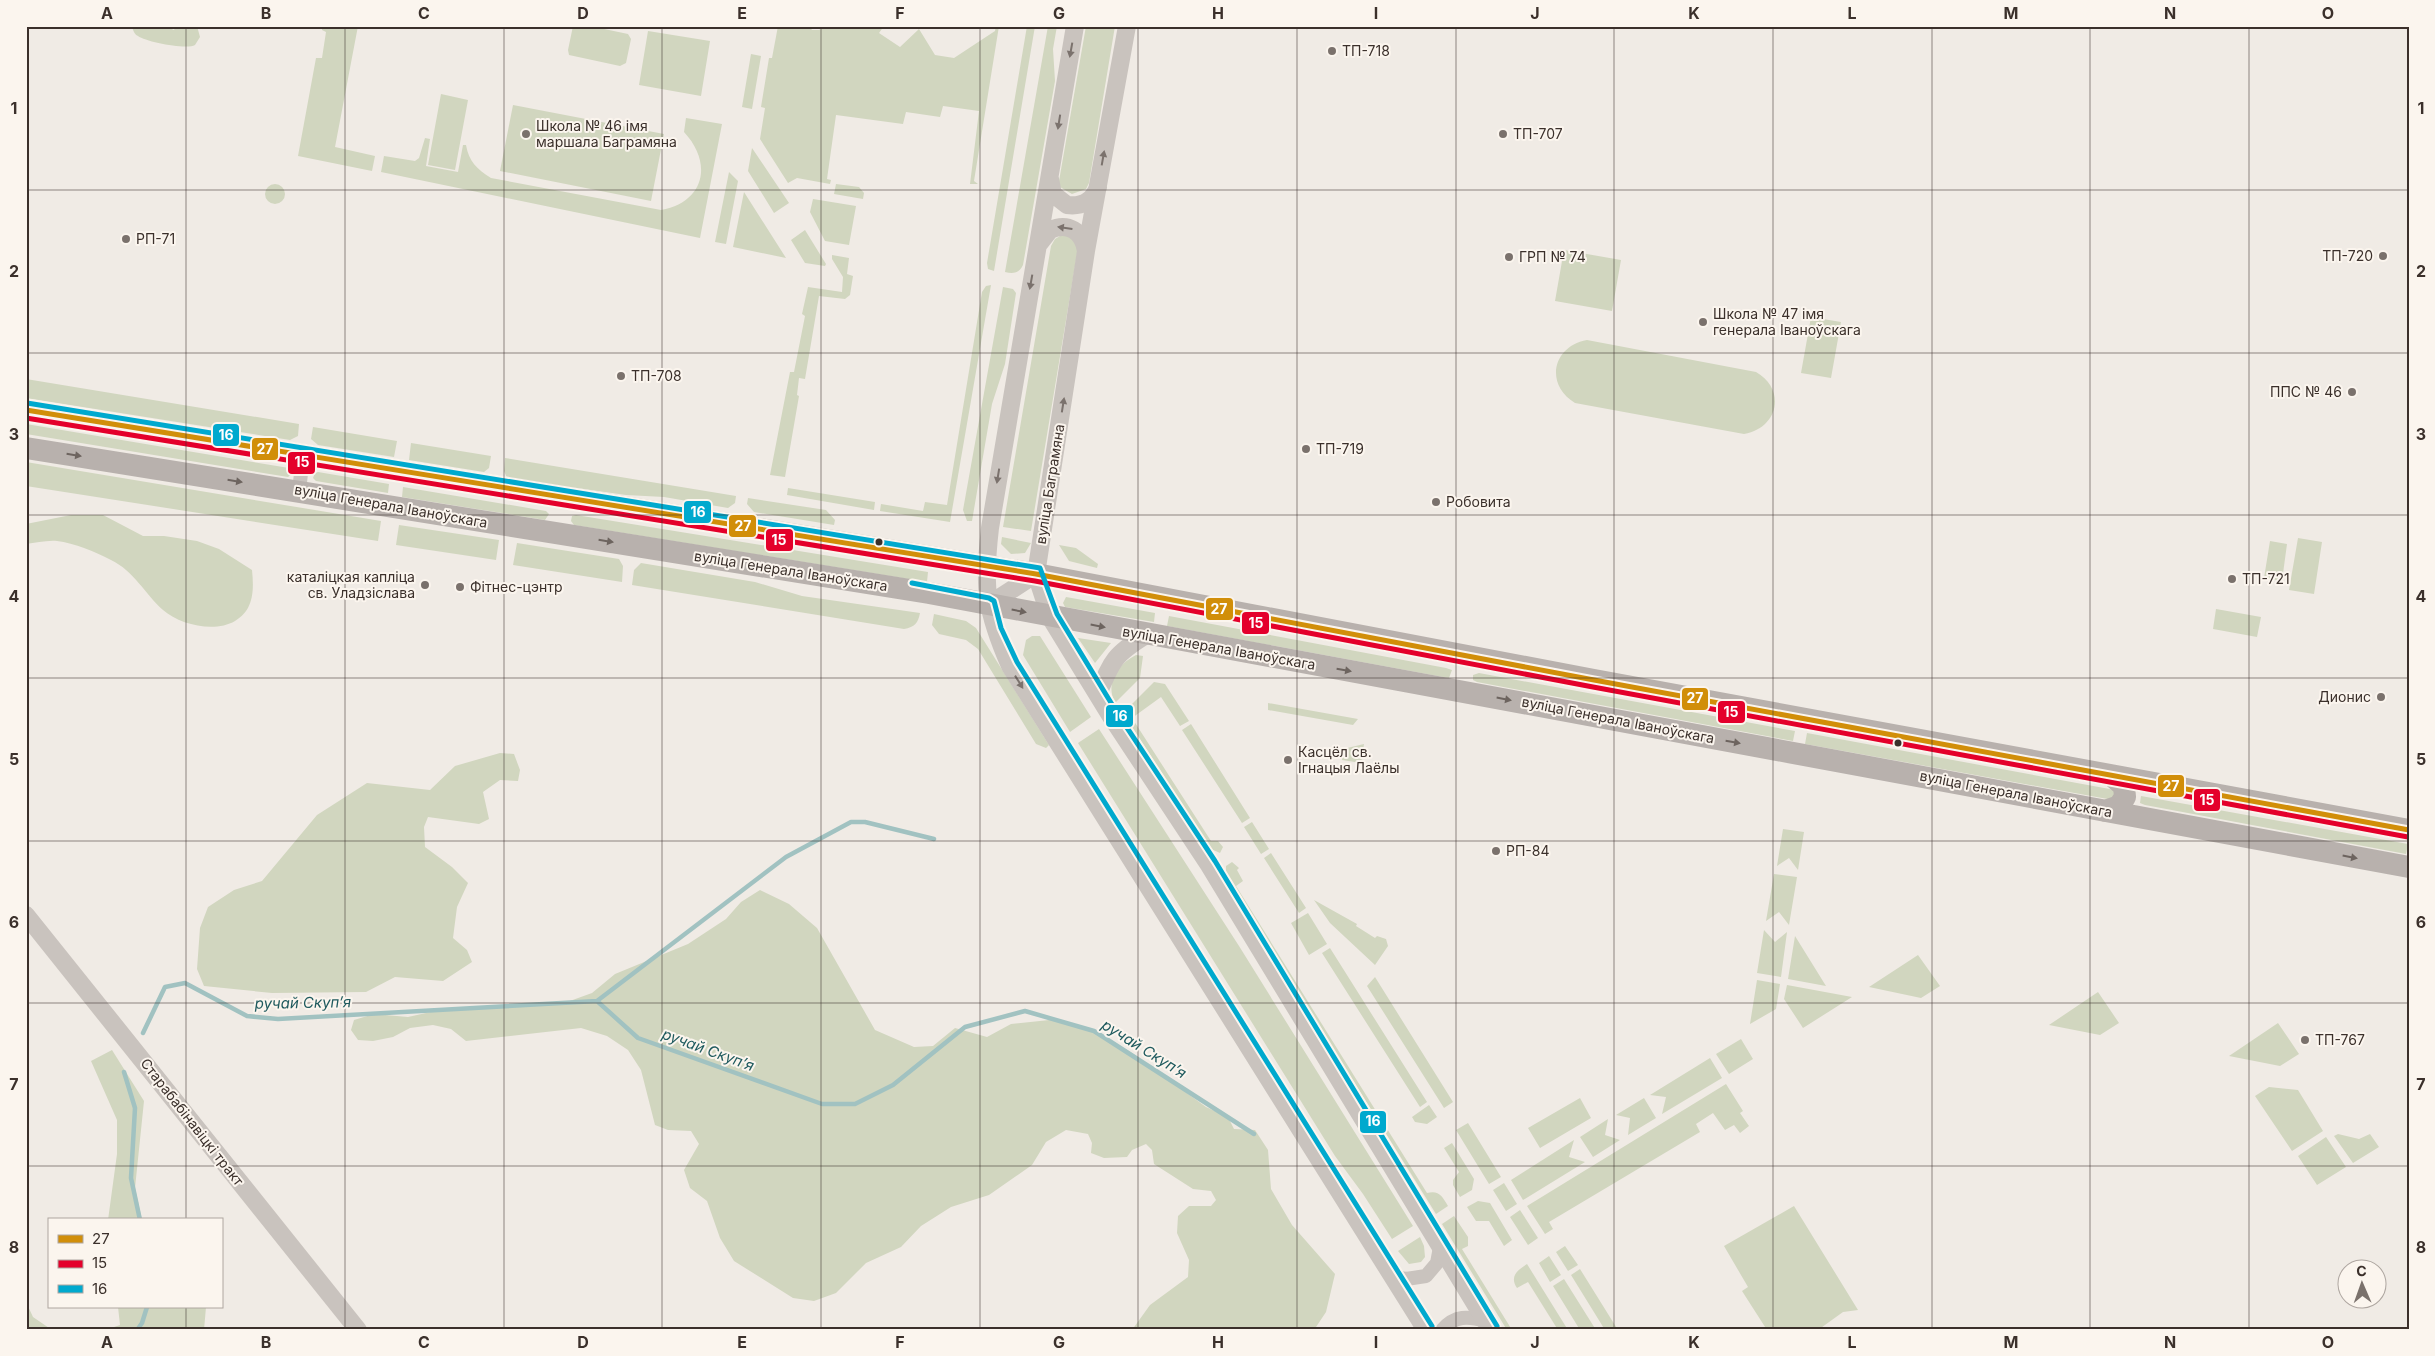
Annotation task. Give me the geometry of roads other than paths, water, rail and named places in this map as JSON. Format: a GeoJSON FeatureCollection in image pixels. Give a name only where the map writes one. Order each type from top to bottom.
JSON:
{"type":"FeatureCollection","features":[{"type":"Feature","properties":{"kind":"main road"},"geometry":{"type":"LineString","coordinates":[[26,410],[1036,574],[2409,830]]}},
{"type":"Feature","properties":{"kind":"main road","name":"вуліца Генерала Іваноўскага"},"geometry":{"type":"LineString","coordinates":[[26,448],[803,572],[1479,694],[2409,867]]}},
{"type":"Feature","properties":{"kind":"main road"},"geometry":{"type":"LineString","coordinates":[[541,531],[550,526],[556,517],[554,503],[547,496]]}},
{"type":"Feature","properties":{"kind":"main road"},"geometry":{"type":"LineString","coordinates":[[577,537],[567,530],[564,518],[568,508],[582,501]]}},
{"type":"Feature","properties":{"kind":"main road"},"geometry":{"type":"LineString","coordinates":[[1440,687],[1454,682],[1459,674],[1460,669],[1457,658],[1448,651]]}},
{"type":"Feature","properties":{"kind":"main road"},"geometry":{"type":"LineString","coordinates":[[1479,694],[1468,685],[1467,671],[1472,663],[1486,658]]}},
{"type":"Feature","properties":{"kind":"main road"},"geometry":{"type":"LineString","coordinates":[[2105,811],[2115,809],[2124,797],[2124,786],[2111,775]]}},
{"type":"Feature","properties":{"kind":"main road"},"geometry":{"type":"LineString","coordinates":[[2143,818],[2134,810],[2133,798],[2140,785],[2150,782]]}},
{"type":"Feature","properties":{"kind":"street"},"geometry":{"type":"LineString","coordinates":[[1075,26],[990,528],[985,566],[988,605],[994,630],[1010,666],[1426,1330]]}},
{"type":"Feature","properties":{"kind":"street","name":"вуліца Баграмяна"},"geometry":{"type":"LineString","coordinates":[[1127,26],[1086,251],[1036,574],[1050,617],[1209,865],[1488,1326]]}},
{"type":"Feature","properties":{"kind":"street"},"geometry":{"type":"LineString","coordinates":[[1050,176],[1053,194],[1061,202],[1073,206],[1091,199],[1099,182]]}},
{"type":"Feature","properties":{"kind":"street"},"geometry":{"type":"LineString","coordinates":[[1039,244],[1050,230],[1067,227],[1079,233],[1086,244],[1086,251]]}},
{"type":"Feature","properties":{"kind":"street"},"geometry":{"type":"LineString","coordinates":[[298,491],[303,456]]}},
{"type":"Feature","properties":{"kind":"street"},"geometry":{"type":"LineString","coordinates":[[988,605],[1036,574]]}},
{"type":"Feature","properties":{"kind":"street"},"geometry":{"type":"LineString","coordinates":[[1098,694],[1109,668],[1122,650],[1146,635]]}},
{"type":"Feature","properties":{"kind":"street","name":"Старабабінавіцкі тракт"},"geometry":{"type":"LineString","coordinates":[[26,915],[358,1330]]}},
{"type":"Feature","properties":{"kind":"street"},"geometry":{"type":"LineString","coordinates":[[1394,1277],[1426,1276],[1437,1263],[1440,1247]]}},
{"type":"Feature","properties":{"kind":"street"},"geometry":{"type":"LineString","coordinates":[[1442,1330],[1451,1321],[1462,1317],[1472,1317],[1488,1326]]}},
{"type":"Feature","properties":{"kind":"waterway"},"geometry":{"type":"LineString","coordinates":[[597,1001],[786,857],[851,822],[865,822],[934,839]]}},
{"type":"Feature","properties":{"kind":"waterway","name":"ручай Скупʼя"},"geometry":{"type":"LineString","coordinates":[[143,1033],[165,987],[185,983],[247,1016],[278,1019],[597,1001],[638,1038],[822,1104],[855,1104],[893,1085],[965,1027],[1025,1011],[1094,1031],[1254,1134]]}},
{"type":"Feature","properties":{"kind":"waterway","name":"ручай Скупʼя"},"geometry":{"type":"LineString","coordinates":[[124,1072],[135,1108],[131,1178],[140,1218]]}},
{"type":"Feature","properties":{"kind":"waterway","name":"ручай Скупʼя"},"geometry":{"type":"LineString","coordinates":[[137,1330],[142,1323],[147,1308]]}},
{"type":"Feature","properties":{"kind":"place","name":"ТП-718"},"geometry":{"type":"Point","coordinates":[1332,51]}},
{"type":"Feature","properties":{"kind":"place","name":"Школа № 46 імя маршала Баграмяна"},"geometry":{"type":"Point","coordinates":[526,134]}},
{"type":"Feature","properties":{"kind":"place","name":"ТП-707"},"geometry":{"type":"Point","coordinates":[1503,134]}},
{"type":"Feature","properties":{"kind":"place","name":"РП-71"},"geometry":{"type":"Point","coordinates":[126,239]}},
{"type":"Feature","properties":{"kind":"place","name":"ТП-720"},"geometry":{"type":"Point","coordinates":[2383,256]}},
{"type":"Feature","properties":{"kind":"place","name":"ГРП № 74"},"geometry":{"type":"Point","coordinates":[1509,257]}},
{"type":"Feature","properties":{"kind":"place","name":"Школа № 47 імя генерала Іваноўскага"},"geometry":{"type":"Point","coordinates":[1703,322]}},
{"type":"Feature","properties":{"kind":"place","name":"ТП-708"},"geometry":{"type":"Point","coordinates":[621,376]}},
{"type":"Feature","properties":{"kind":"place","name":"ППС № 46"},"geometry":{"type":"Point","coordinates":[2352,392]}},
{"type":"Feature","properties":{"kind":"place","name":"ТП-719"},"geometry":{"type":"Point","coordinates":[1306,449]}},
{"type":"Feature","properties":{"kind":"place","name":"Робовита"},"geometry":{"type":"Point","coordinates":[1436,502]}},
{"type":"Feature","properties":{"kind":"place","name":"ТП-721"},"geometry":{"type":"Point","coordinates":[2232,579]}},
{"type":"Feature","properties":{"kind":"place","name":"каталіцкая капліца св. Уладзіслава"},"geometry":{"type":"Point","coordinates":[425,585]}},
{"type":"Feature","properties":{"kind":"place","name":"Фітнес-цэнтр"},"geometry":{"type":"Point","coordinates":[460,587]}},
{"type":"Feature","properties":{"kind":"place","name":"Дионис"},"geometry":{"type":"Point","coordinates":[2381,697]}},
{"type":"Feature","properties":{"kind":"place","name":"Касцёл св. Ігнацыя Лаёлы"},"geometry":{"type":"Point","coordinates":[1288,760]}},
{"type":"Feature","properties":{"kind":"place","name":"РП-84"},"geometry":{"type":"Point","coordinates":[1496,851]}},
{"type":"Feature","properties":{"kind":"place","name":"ТП-767"},"geometry":{"type":"Point","coordinates":[2305,1040]}}]}
